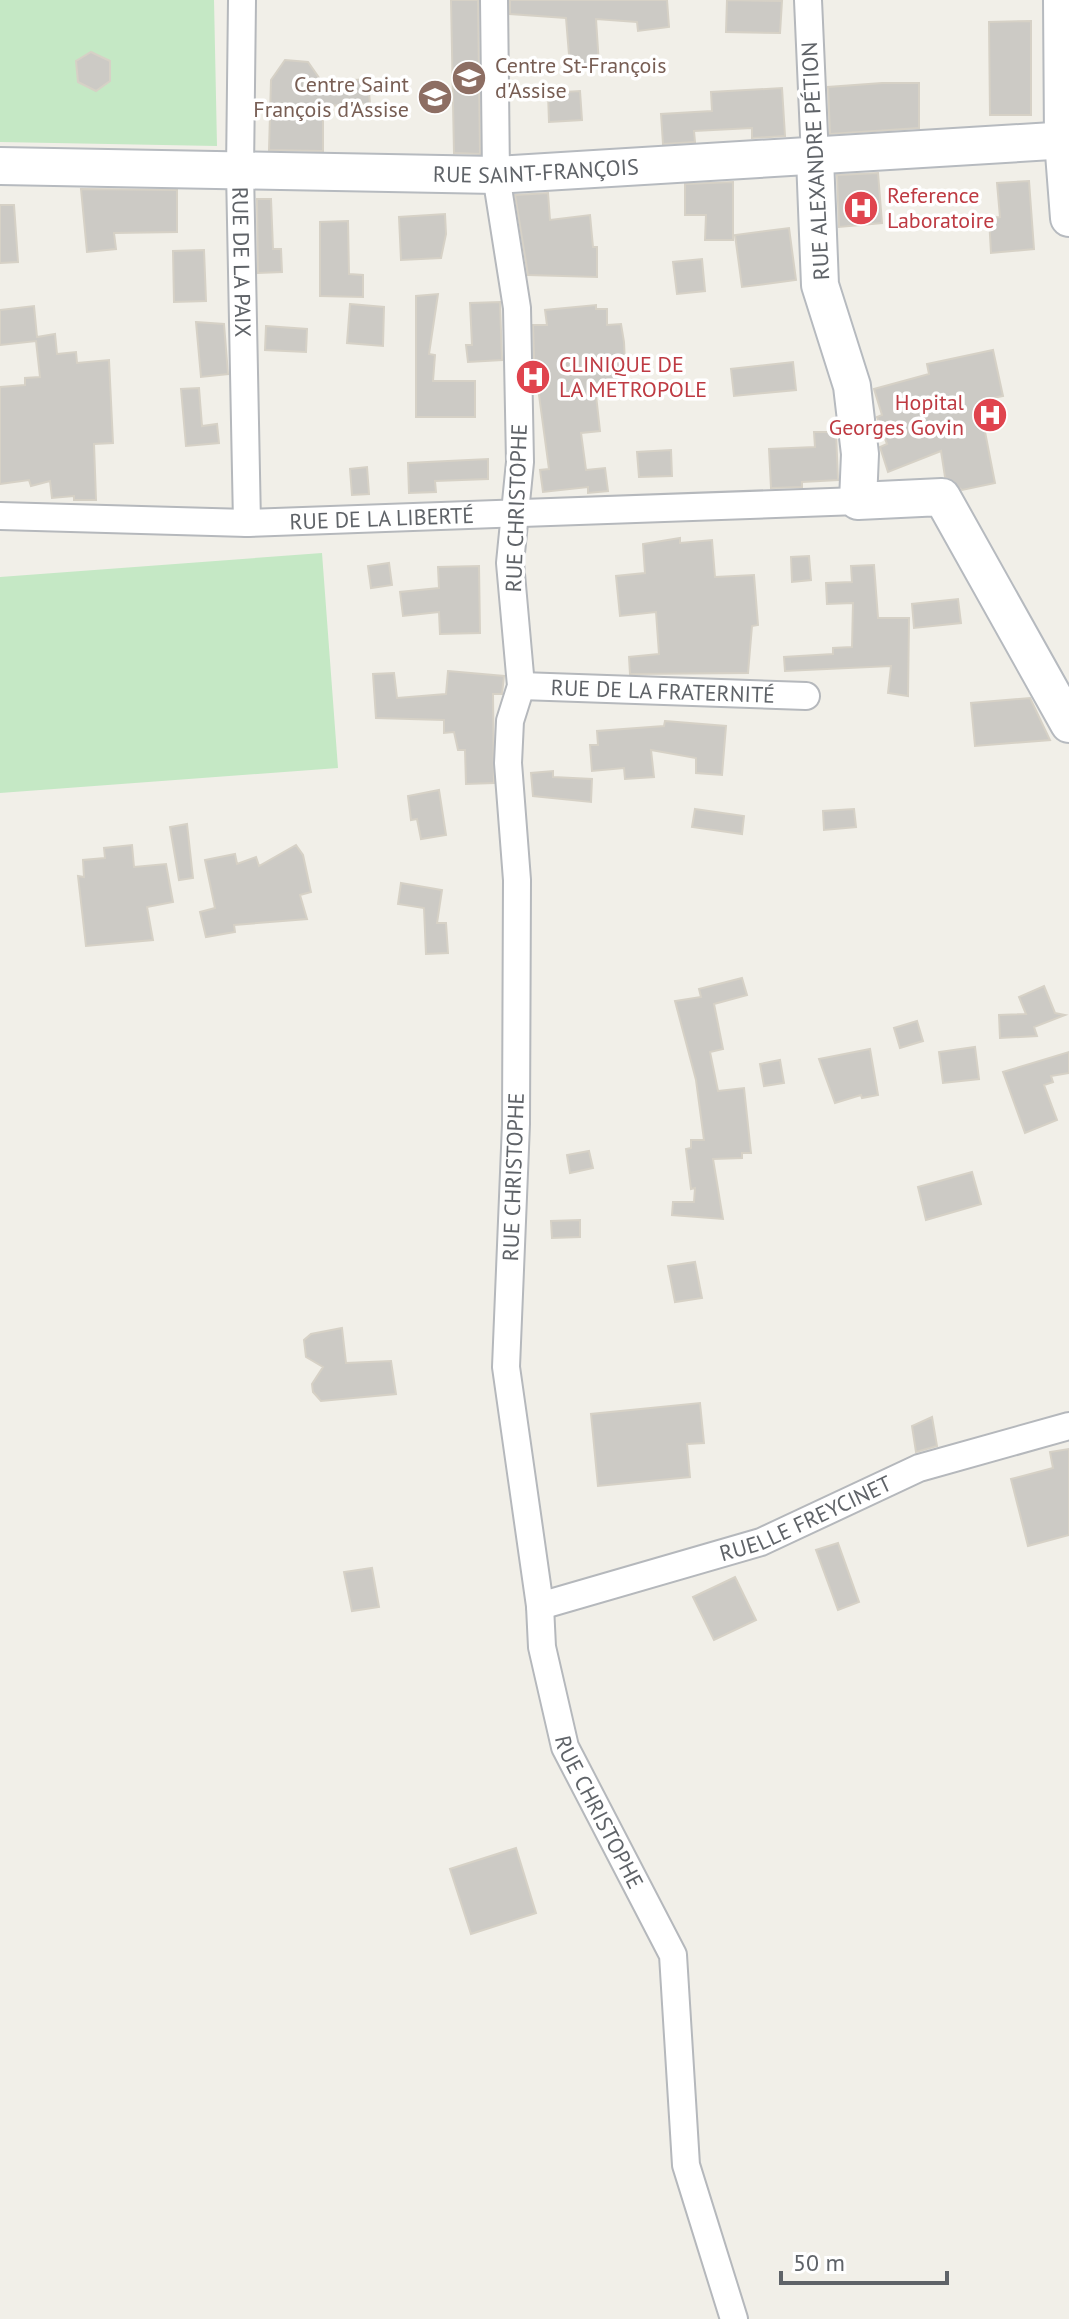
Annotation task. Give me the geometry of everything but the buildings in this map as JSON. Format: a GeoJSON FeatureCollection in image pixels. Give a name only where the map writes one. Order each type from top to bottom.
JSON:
{"type":"FeatureCollection","features":[{"type":"Feature","properties":{"kind":"street","name":"RUE DE LA PAIX"},"geometry":{"type":"LineString","coordinates":[[242,0],[240,171],[247,523]]}},
{"type":"Feature","properties":{"kind":"street","name":"RUE CHRISTOPHE"},"geometry":{"type":"LineString","coordinates":[[494,0],[496,175],[517,308],[520,462],[510,563],[521,686],[510,721],[508,763],[517,880],[516,1124],[506,1367],[540,1606],[542,1647],[565,1747],[673,1955],[686,2165],[734,2319]]}},
{"type":"Feature","properties":{"kind":"street","name":"RUE ALEXANDRE PÉTION"},"geometry":{"type":"LineString","coordinates":[[808,0],[820,285],[852,386],[860,454],[858,501]]}},
{"type":"Feature","properties":{"kind":"street"},"geometry":{"type":"LineString","coordinates":[[1062,0],[1069,218]]}},
{"type":"Feature","properties":{"kind":"street","name":"RUE SAINT-FRANÇOIS"},"geometry":{"type":"LineString","coordinates":[[0,166],[496,175],[815,158],[1066,140]]}},
{"type":"Feature","properties":{"kind":"street"},"geometry":{"type":"LineString","coordinates":[[858,501],[942,497],[1069,724]]}},
{"type":"Feature","properties":{"kind":"street","name":"RUE DE LA LIBERTÉ"},"geometry":{"type":"LineString","coordinates":[[0,516],[247,523],[858,501]]}},
{"type":"Feature","properties":{"kind":"street","name":"RUE DE LA FRATERNITÉ"},"geometry":{"type":"LineString","coordinates":[[521,686],[806,696]]}},
{"type":"Feature","properties":{"kind":"street","name":"RUELLE FREYCINET"},"geometry":{"type":"LineString","coordinates":[[540,1606],[761,1542],[919,1468],[1069,1426]]}},
{"type":"Feature","properties":{"kind":"green space"},"geometry":{"type":"Polygon","coordinates":[[[0,0],[214,0],[217,146],[0,142],[0,0]]]}},
{"type":"Feature","properties":{"kind":"green space"},"geometry":{"type":"Polygon","coordinates":[[[322,553],[338,768],[0,793],[0,577],[322,553]]]}},
{"type":"Feature","properties":{"kind":"place","name":"Centre St-François d'Assise"},"geometry":{"type":"Point","coordinates":[469,78]}},
{"type":"Feature","properties":{"kind":"place","name":"Centre Saint François d'Assise"},"geometry":{"type":"Point","coordinates":[435,97]}},
{"type":"Feature","properties":{"kind":"place","name":"Reference Laboratoire"},"geometry":{"type":"Point","coordinates":[861,208]}},
{"type":"Feature","properties":{"kind":"place","name":"CLINIQUE DE LA METROPOLE"},"geometry":{"type":"Point","coordinates":[533,377]}},
{"type":"Feature","properties":{"kind":"place","name":"Hopital Georges Govin"},"geometry":{"type":"Point","coordinates":[990,415]}}]}
